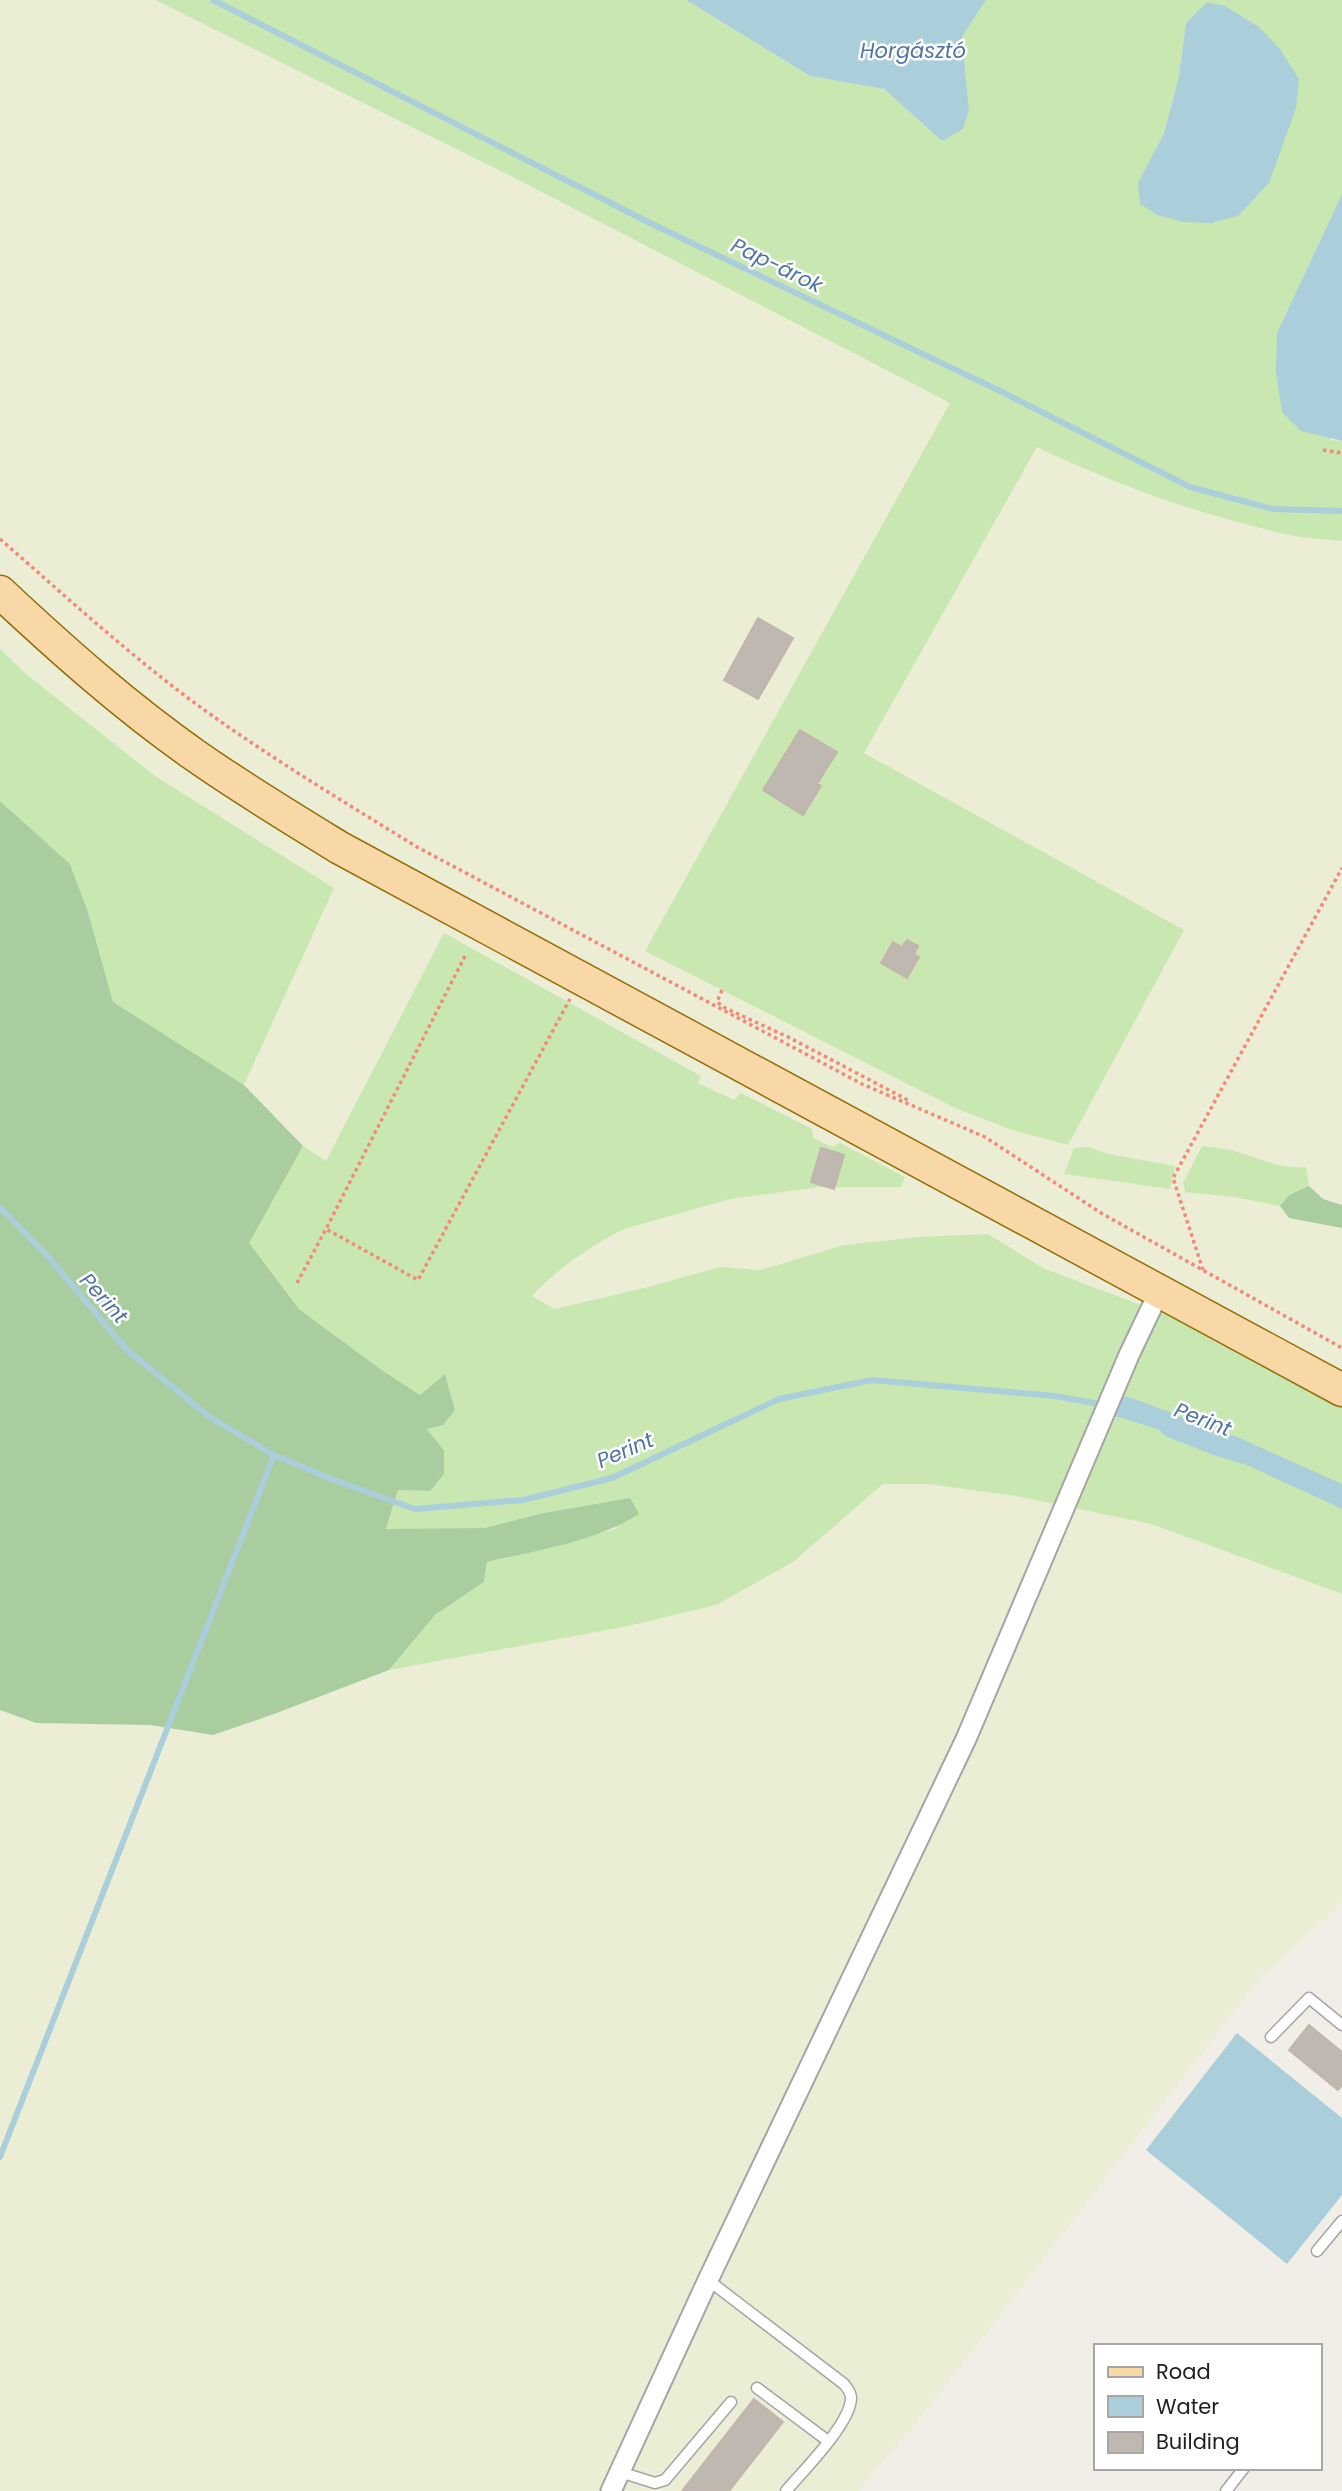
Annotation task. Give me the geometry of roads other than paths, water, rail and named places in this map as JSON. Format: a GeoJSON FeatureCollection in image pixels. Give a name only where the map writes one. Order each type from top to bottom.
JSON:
{"type":"FeatureCollection","features":[{"type":"Feature","properties":{"kind":"main road"},"geometry":{"type":"LineString","coordinates":[[0,592],[100,682],[153,724],[210,766],[298,822],[399,881],[1159,1292],[1341,1386]]}},
{"type":"Feature","properties":{"kind":"street"},"geometry":{"type":"LineString","coordinates":[[611,2491],[708,2280],[966,1740],[1129,1355],[1159,1292]]}},
{"type":"Feature","properties":{"kind":"lane"},"geometry":{"type":"LineString","coordinates":[[1271,2037],[1309,1998],[1342,2025]]}},
{"type":"Feature","properties":{"kind":"lane"},"geometry":{"type":"LineString","coordinates":[[1317,2251],[1342,2221]]}},
{"type":"Feature","properties":{"kind":"lane"},"geometry":{"type":"LineString","coordinates":[[708,2280],[844,2384],[850,2392],[846,2417],[786,2491]]}},
{"type":"Feature","properties":{"kind":"lane"},"geometry":{"type":"LineString","coordinates":[[757,2388],[828,2441]]}},
{"type":"Feature","properties":{"kind":"lane"},"geometry":{"type":"LineString","coordinates":[[620,2472],[656,2483],[665,2480],[731,2402]]}},
{"type":"Feature","properties":{"kind":"lane"},"geometry":{"type":"LineString","coordinates":[[1226,2491],[1242,2470]]}},
{"type":"Feature","properties":{"kind":"water","name":"Horgásztó"},"geometry":{"type":"Polygon","coordinates":[[[686,0],[986,0],[962,37],[969,110],[963,129],[942,141],[884,89],[810,76],[686,0]]]}},
{"type":"Feature","properties":{"kind":"water"},"geometry":{"type":"Polygon","coordinates":[[[1207,2],[1225,6],[1259,27],[1280,49],[1299,79],[1296,108],[1269,183],[1238,216],[1211,223],[1183,222],[1157,215],[1140,204],[1138,183],[1164,133],[1179,76],[1186,23],[1207,2]]]}},
{"type":"Feature","properties":{"kind":"water"},"geometry":{"type":"Polygon","coordinates":[[[1342,194],[1342,441],[1301,431],[1282,412],[1276,372],[1277,333],[1342,194]]]}},
{"type":"Feature","properties":{"kind":"water"},"geometry":{"type":"Polygon","coordinates":[[[1107,1393],[1131,1398],[1207,1429],[1235,1436],[1342,1484],[1342,1509],[1247,1465],[1165,1436],[1160,1430],[1099,1411],[1107,1393]]]}},
{"type":"Feature","properties":{"kind":"water"},"geometry":{"type":"Polygon","coordinates":[[[1237,2033],[1342,2118],[1342,2195],[1287,2264],[1146,2150],[1237,2033]]]}},
{"type":"Feature","properties":{"kind":"waterway","name":"Pap-árok"},"geometry":{"type":"LineString","coordinates":[[213,0],[648,222],[1000,391],[1190,487],[1273,509],[1342,511]]}},
{"type":"Feature","properties":{"kind":"waterway","name":"Perint"},"geometry":{"type":"LineString","coordinates":[[0,1207],[52,1261],[125,1348],[208,1416],[274,1455],[415,1509],[523,1500],[612,1478],[779,1399],[872,1380],[1055,1396],[1104,1405]]}},
{"type":"Feature","properties":{"kind":"waterway"},"geometry":{"type":"LineString","coordinates":[[0,2157],[274,1455]]}}]}
